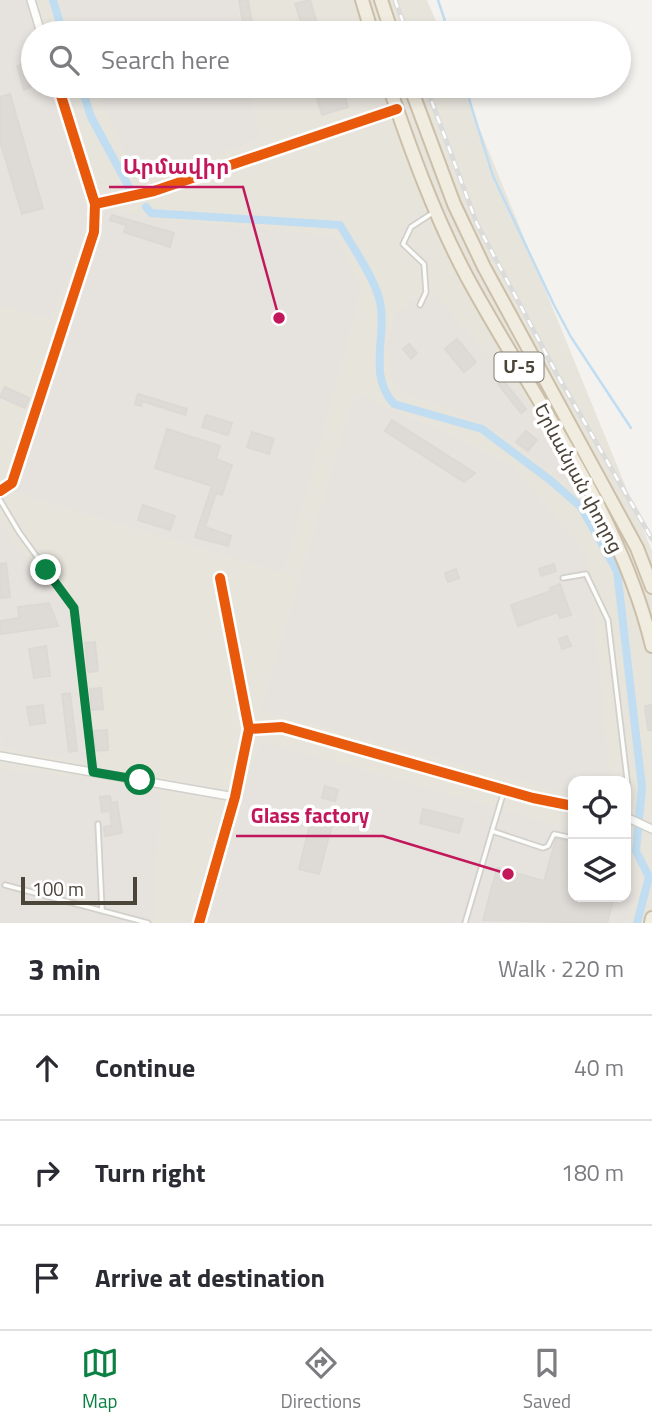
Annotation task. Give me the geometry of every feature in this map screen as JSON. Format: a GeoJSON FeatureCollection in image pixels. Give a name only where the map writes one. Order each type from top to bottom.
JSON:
{"type":"FeatureCollection","features":[{"type":"Feature","properties":{"kind":"highway"},"geometry":{"type":"LineString","coordinates":[[362,0],[368,21]]}},
{"type":"Feature","properties":{"kind":"highway"},"geometry":{"type":"LineString","coordinates":[[381,0],[389,21]]}},
{"type":"Feature","properties":{"kind":"highway","name":"Երևանյան փողոց"},"geometry":{"type":"LineString","coordinates":[[394,98],[436,211],[466,276],[604,520],[629,575],[652,646]]}},
{"type":"Feature","properties":{"kind":"highway","name":"Երևանյան փողոց"},"geometry":{"type":"LineString","coordinates":[[414,98],[454,204],[484,267],[638,548],[652,587]]}},
{"type":"Feature","properties":{"kind":"street"},"geometry":{"type":"LineString","coordinates":[[31,0],[37,21]]}},
{"type":"Feature","properties":{"kind":"street"},"geometry":{"type":"LineString","coordinates":[[0,491],[12,483],[94,232],[95,204],[62,98]]}},
{"type":"Feature","properties":{"kind":"street"},"geometry":{"type":"LineString","coordinates":[[95,204],[154,191],[397,109]]}},
{"type":"Feature","properties":{"kind":"street"},"geometry":{"type":"LineString","coordinates":[[199,923],[235,797],[249,729],[220,578]]}},
{"type":"Feature","properties":{"kind":"street"},"geometry":{"type":"LineString","coordinates":[[249,729],[282,727],[504,790],[568,805]]}},
{"type":"Feature","properties":{"kind":"street"},"geometry":{"type":"LineString","coordinates":[[0,756],[235,797]]}},
{"type":"Feature","properties":{"kind":"street"},"geometry":{"type":"LineString","coordinates":[[631,818],[652,829]]}},
{"type":"Feature","properties":{"kind":"lane"},"geometry":{"type":"LineString","coordinates":[[420,306],[426,292],[424,264],[403,244],[411,227],[436,211]]}},
{"type":"Feature","properties":{"kind":"lane"},"geometry":{"type":"LineString","coordinates":[[0,500],[19,532],[74,608],[93,772]]}},
{"type":"Feature","properties":{"kind":"lane"},"geometry":{"type":"LineString","coordinates":[[563,578],[586,574],[608,620],[627,776]]}},
{"type":"Feature","properties":{"kind":"lane"},"geometry":{"type":"LineString","coordinates":[[465,923],[504,790]]}},
{"type":"Feature","properties":{"kind":"lane"},"geometry":{"type":"LineString","coordinates":[[99,824],[102,910]]}},
{"type":"Feature","properties":{"kind":"lane"},"geometry":{"type":"LineString","coordinates":[[492,831],[543,848],[548,846],[554,834],[568,837]]}},
{"type":"Feature","properties":{"kind":"lane"},"geometry":{"type":"LineString","coordinates":[[5,885],[148,923]]}},
{"type":"Feature","properties":{"kind":"shaded area"},"geometry":{"type":"Polygon","coordinates":[[[0,0],[427,0],[436,21],[21,21],[21,98],[467,98],[652,551],[652,923],[0,923],[0,0]]]}},
{"type":"Feature","properties":{"kind":"shaded area"},"geometry":{"type":"Polygon","coordinates":[[[0,0],[27,0],[33,21],[21,21],[21,98],[57,98],[90,210],[73,265],[50,319],[0,305],[0,0]]]}},
{"type":"Feature","properties":{"kind":"shaded area"},"geometry":{"type":"Polygon","coordinates":[[[60,0],[236,0],[239,21],[66,21],[60,0]]]}},
{"type":"Feature","properties":{"kind":"shaded area"},"geometry":{"type":"Polygon","coordinates":[[[100,98],[252,98],[259,139],[137,181],[100,98]]]}},
{"type":"Feature","properties":{"kind":"shaded area"},"geometry":{"type":"Polygon","coordinates":[[[106,209],[154,218],[335,237],[361,290],[284,573],[15,492],[106,209]]]}},
{"type":"Feature","properties":{"kind":"shaded area"},"geometry":{"type":"Polygon","coordinates":[[[417,297],[438,298],[527,401],[575,487],[568,489],[564,481],[499,431],[401,390],[390,376],[387,344],[395,314],[417,297]]]}},
{"type":"Feature","properties":{"kind":"shaded area"},"geometry":{"type":"Polygon","coordinates":[[[355,393],[511,464],[588,556],[610,776],[568,776],[568,794],[261,710],[355,393]]]}},
{"type":"Feature","properties":{"kind":"shaded area"},"geometry":{"type":"Polygon","coordinates":[[[0,525],[69,611],[86,762],[3,747],[0,727],[0,525]]]}},
{"type":"Feature","properties":{"kind":"shaded area"},"geometry":{"type":"Polygon","coordinates":[[[260,741],[568,829],[568,902],[631,902],[631,874],[637,892],[628,923],[206,923],[260,741]]]}},
{"type":"Feature","properties":{"kind":"shaded area"},"geometry":{"type":"Polygon","coordinates":[[[0,769],[53,774],[161,792],[153,923],[0,923],[0,769]]]}},
{"type":"Feature","properties":{"kind":"building"},"geometry":{"type":"Polygon","coordinates":[[[239,0],[248,0],[252,21],[242,21],[239,0]]]}},
{"type":"Feature","properties":{"kind":"building"},"geometry":{"type":"Polygon","coordinates":[[[310,0],[316,21],[301,21],[295,4],[310,0]]]}},
{"type":"Feature","properties":{"kind":"building"},"geometry":{"type":"Polygon","coordinates":[[[10,94],[43,208],[22,214],[0,141],[0,97],[10,94]]]}},
{"type":"Feature","properties":{"kind":"building"},"geometry":{"type":"Polygon","coordinates":[[[345,98],[348,107],[322,115],[317,99],[345,98]]]}},
{"type":"Feature","properties":{"kind":"building"},"geometry":{"type":"Polygon","coordinates":[[[112,215],[174,233],[170,247],[124,232],[126,225],[110,220],[112,215]]]}},
{"type":"Feature","properties":{"kind":"building"},"geometry":{"type":"Polygon","coordinates":[[[457,339],[476,362],[464,372],[445,349],[457,339]]]}},
{"type":"Feature","properties":{"kind":"building"},"geometry":{"type":"Polygon","coordinates":[[[409,344],[417,353],[411,359],[403,349],[409,344]]]}},
{"type":"Feature","properties":{"kind":"building"},"geometry":{"type":"Polygon","coordinates":[[[503,380],[526,409],[521,413],[498,384],[503,380]]]}},
{"type":"Feature","properties":{"kind":"building"},"geometry":{"type":"Polygon","coordinates":[[[5,387],[29,398],[25,408],[0,397],[5,387]]]}},
{"type":"Feature","properties":{"kind":"building"},"geometry":{"type":"Polygon","coordinates":[[[138,394],[187,409],[185,415],[142,401],[141,406],[135,404],[138,394]]]}},
{"type":"Feature","properties":{"kind":"building"},"geometry":{"type":"Polygon","coordinates":[[[206,415],[232,423],[228,435],[202,427],[206,415]]]}},
{"type":"Feature","properties":{"kind":"building"},"geometry":{"type":"Polygon","coordinates":[[[392,420],[475,473],[464,482],[385,431],[392,420]]]}},
{"type":"Feature","properties":{"kind":"building"},"geometry":{"type":"Polygon","coordinates":[[[167,429],[220,446],[216,459],[232,465],[222,495],[216,493],[205,527],[231,536],[228,546],[195,537],[212,486],[155,468],[167,429]]]}},
{"type":"Feature","properties":{"kind":"building"},"geometry":{"type":"Polygon","coordinates":[[[526,431],[537,440],[528,451],[516,442],[526,431]]]}},
{"type":"Feature","properties":{"kind":"building"},"geometry":{"type":"Polygon","coordinates":[[[252,432],[274,439],[269,454],[247,447],[252,432]]]}},
{"type":"Feature","properties":{"kind":"building"},"geometry":{"type":"Polygon","coordinates":[[[143,505],[175,516],[170,530],[138,520],[143,505]]]}},
{"type":"Feature","properties":{"kind":"building"},"geometry":{"type":"Polygon","coordinates":[[[6,563],[10,597],[0,598],[0,564],[6,563]]]}},
{"type":"Feature","properties":{"kind":"building"},"geometry":{"type":"Polygon","coordinates":[[[554,564],[556,571],[541,576],[539,569],[554,564]]]}},
{"type":"Feature","properties":{"kind":"building"},"geometry":{"type":"Polygon","coordinates":[[[456,569],[459,578],[448,582],[445,573],[456,569]]]}},
{"type":"Feature","properties":{"kind":"building"},"geometry":{"type":"Polygon","coordinates":[[[560,584],[571,615],[560,618],[558,612],[518,626],[511,605],[551,591],[550,588],[560,584]]]}},
{"type":"Feature","properties":{"kind":"building"},"geometry":{"type":"Polygon","coordinates":[[[49,603],[58,626],[0,634],[0,621],[19,618],[18,607],[49,603]]]}},
{"type":"Feature","properties":{"kind":"building"},"geometry":{"type":"Polygon","coordinates":[[[567,636],[571,646],[562,649],[559,639],[567,636]]]}},
{"type":"Feature","properties":{"kind":"building"},"geometry":{"type":"Polygon","coordinates":[[[95,642],[98,671],[88,672],[85,643],[95,642]]]}},
{"type":"Feature","properties":{"kind":"building"},"geometry":{"type":"Polygon","coordinates":[[[46,646],[50,676],[34,678],[29,649],[46,646]]]}},
{"type":"Feature","properties":{"kind":"building"},"geometry":{"type":"Polygon","coordinates":[[[101,688],[103,709],[92,710],[90,689],[101,688]]]}},
{"type":"Feature","properties":{"kind":"building"},"geometry":{"type":"Polygon","coordinates":[[[70,693],[77,751],[69,752],[62,694],[70,693]]]}},
{"type":"Feature","properties":{"kind":"building"},"geometry":{"type":"Polygon","coordinates":[[[43,705],[45,723],[30,725],[27,707],[43,705]]]}},
{"type":"Feature","properties":{"kind":"building"},"geometry":{"type":"Polygon","coordinates":[[[652,705],[652,730],[648,730],[645,706],[652,705]]]}},
{"type":"Feature","properties":{"kind":"building"},"geometry":{"type":"Polygon","coordinates":[[[107,730],[108,750],[95,751],[94,731],[107,730]]]}},
{"type":"Feature","properties":{"kind":"building"},"geometry":{"type":"Polygon","coordinates":[[[325,786],[338,790],[335,801],[322,798],[325,786]]]}},
{"type":"Feature","properties":{"kind":"building"},"geometry":{"type":"Polygon","coordinates":[[[110,796],[111,803],[117,802],[122,833],[105,836],[104,827],[112,826],[110,811],[102,812],[100,797],[110,796]]]}},
{"type":"Feature","properties":{"kind":"building"},"geometry":{"type":"Polygon","coordinates":[[[423,809],[463,819],[459,833],[420,823],[423,809]]]}},
{"type":"Feature","properties":{"kind":"building"},"geometry":{"type":"Polygon","coordinates":[[[312,816],[333,821],[319,874],[299,869],[312,816]]]}},
{"type":"Feature","properties":{"kind":"building"},"geometry":{"type":"Polygon","coordinates":[[[556,839],[568,841],[568,902],[613,902],[607,923],[483,920],[497,868],[544,881],[556,839]]]}},
{"type":"Feature","properties":{"kind":"waterway"},"geometry":{"type":"LineString","coordinates":[[53,0],[59,21]]}},
{"type":"Feature","properties":{"kind":"waterway"},"geometry":{"type":"LineString","coordinates":[[438,0],[445,21]]}},
{"type":"Feature","properties":{"kind":"waterway"},"geometry":{"type":"LineString","coordinates":[[85,98],[91,117],[130,189]]}},
{"type":"Feature","properties":{"kind":"waterway"},"geometry":{"type":"LineString","coordinates":[[469,98],[493,176],[554,305],[571,337],[631,428]]}},
{"type":"Feature","properties":{"kind":"waterway"},"geometry":{"type":"LineString","coordinates":[[146,207],[151,213],[340,225],[367,271],[379,298],[382,325],[381,379],[394,404],[482,429],[581,507],[617,571],[642,787],[636,851],[649,877],[637,923]]}},
{"type":"Feature","properties":{"kind":"railway"},"geometry":{"type":"LineString","coordinates":[[395,0],[403,21]]}},
{"type":"Feature","properties":{"kind":"railway"},"geometry":{"type":"LineString","coordinates":[[430,98],[477,224],[559,378],[652,539]]}},
{"type":"Feature","properties":{"kind":"cycle path"},"geometry":{"type":"LineString","coordinates":[[62,98],[95,204],[154,191],[397,109]]}},
{"type":"Feature","properties":{"kind":"cycle path"},"geometry":{"type":"LineString","coordinates":[[0,491],[12,483],[94,232],[95,204]]}},
{"type":"Feature","properties":{"kind":"cycle path"},"geometry":{"type":"LineString","coordinates":[[199,923],[235,797],[249,729],[220,578]]}},
{"type":"Feature","properties":{"kind":"cycle path"},"geometry":{"type":"LineString","coordinates":[[249,729],[282,727],[533,798],[568,805]]}},
{"type":"Feature","properties":{"kind":"place","name":"Արմավիր"},"geometry":{"type":"Point","coordinates":[279,318]}},
{"type":"Feature","properties":{"kind":"place","name":"Glass factory"},"geometry":{"type":"Point","coordinates":[508,874]}},
{"type":"Feature","properties":{"kind":"route"},"geometry":{"type":"LineString","coordinates":[[46,570],[74,608],[93,772],[140,780]]}}]}
